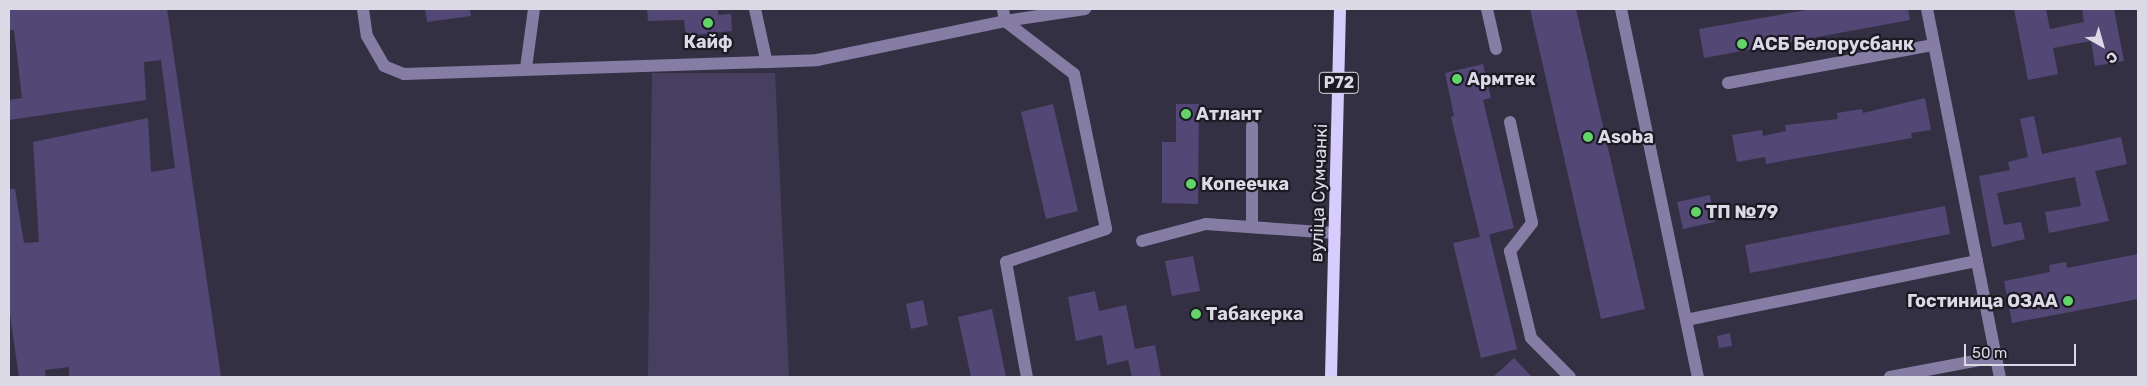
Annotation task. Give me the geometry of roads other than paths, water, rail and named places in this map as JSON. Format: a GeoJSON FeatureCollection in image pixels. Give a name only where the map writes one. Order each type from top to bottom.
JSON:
{"type":"FeatureCollection","features":[{"type":"Feature","properties":{"kind":"main road","name":"вуліца Сумчанкі"},"geometry":{"type":"LineString","coordinates":[[1330,377],[1340,9]]}},
{"type":"Feature","properties":{"kind":"street"},"geometry":{"type":"LineString","coordinates":[[363,9],[367,36],[384,66],[404,74],[766,59],[817,60],[1004,15],[1085,9]]}},
{"type":"Feature","properties":{"kind":"street"},"geometry":{"type":"LineString","coordinates":[[526,68],[534,9]]}},
{"type":"Feature","properties":{"kind":"street"},"geometry":{"type":"LineString","coordinates":[[755,9],[766,59]]}},
{"type":"Feature","properties":{"kind":"street"},"geometry":{"type":"LineString","coordinates":[[1487,9],[1496,48]]}},
{"type":"Feature","properties":{"kind":"street"},"geometry":{"type":"LineString","coordinates":[[1621,9],[1698,377]]}},
{"type":"Feature","properties":{"kind":"street"},"geometry":{"type":"LineString","coordinates":[[1927,9],[2000,377]]}},
{"type":"Feature","properties":{"kind":"street"},"geometry":{"type":"LineString","coordinates":[[1004,15],[1074,74],[1106,229],[1006,262],[1027,377]]}},
{"type":"Feature","properties":{"kind":"street"},"geometry":{"type":"LineString","coordinates":[[1728,83],[1934,45]]}},
{"type":"Feature","properties":{"kind":"street"},"geometry":{"type":"LineString","coordinates":[[1510,122],[1532,223],[1510,252],[1531,338],[1570,377]]}},
{"type":"Feature","properties":{"kind":"street"},"geometry":{"type":"LineString","coordinates":[[1252,126],[1252,227]]}},
{"type":"Feature","properties":{"kind":"street"},"geometry":{"type":"LineString","coordinates":[[1142,241],[1206,224],[1335,233]]}},
{"type":"Feature","properties":{"kind":"street"},"geometry":{"type":"LineString","coordinates":[[1686,320],[1977,262]]}},
{"type":"Feature","properties":{"kind":"street"},"geometry":{"type":"LineString","coordinates":[[1890,377],[1996,357]]}},
{"type":"Feature","properties":{"kind":"place","name":"Кайф"},"geometry":{"type":"Point","coordinates":[708,23]}},
{"type":"Feature","properties":{"kind":"place","name":"АСБ Белорусбанк"},"geometry":{"type":"Point","coordinates":[1742,44]}},
{"type":"Feature","properties":{"kind":"place","name":"Армтек"},"geometry":{"type":"Point","coordinates":[1457,79]}},
{"type":"Feature","properties":{"kind":"place","name":"Атлант"},"geometry":{"type":"Point","coordinates":[1186,114]}},
{"type":"Feature","properties":{"kind":"place","name":"Asoba"},"geometry":{"type":"Point","coordinates":[1588,137]}},
{"type":"Feature","properties":{"kind":"place","name":"Копеечка"},"geometry":{"type":"Point","coordinates":[1191,184]}},
{"type":"Feature","properties":{"kind":"place","name":"ТП №79"},"geometry":{"type":"Point","coordinates":[1696,212]}},
{"type":"Feature","properties":{"kind":"place","name":"Гостиница ОЗАА"},"geometry":{"type":"Point","coordinates":[2068,301]}},
{"type":"Feature","properties":{"kind":"place","name":"Табакерка"},"geometry":{"type":"Point","coordinates":[1196,314]}}]}
